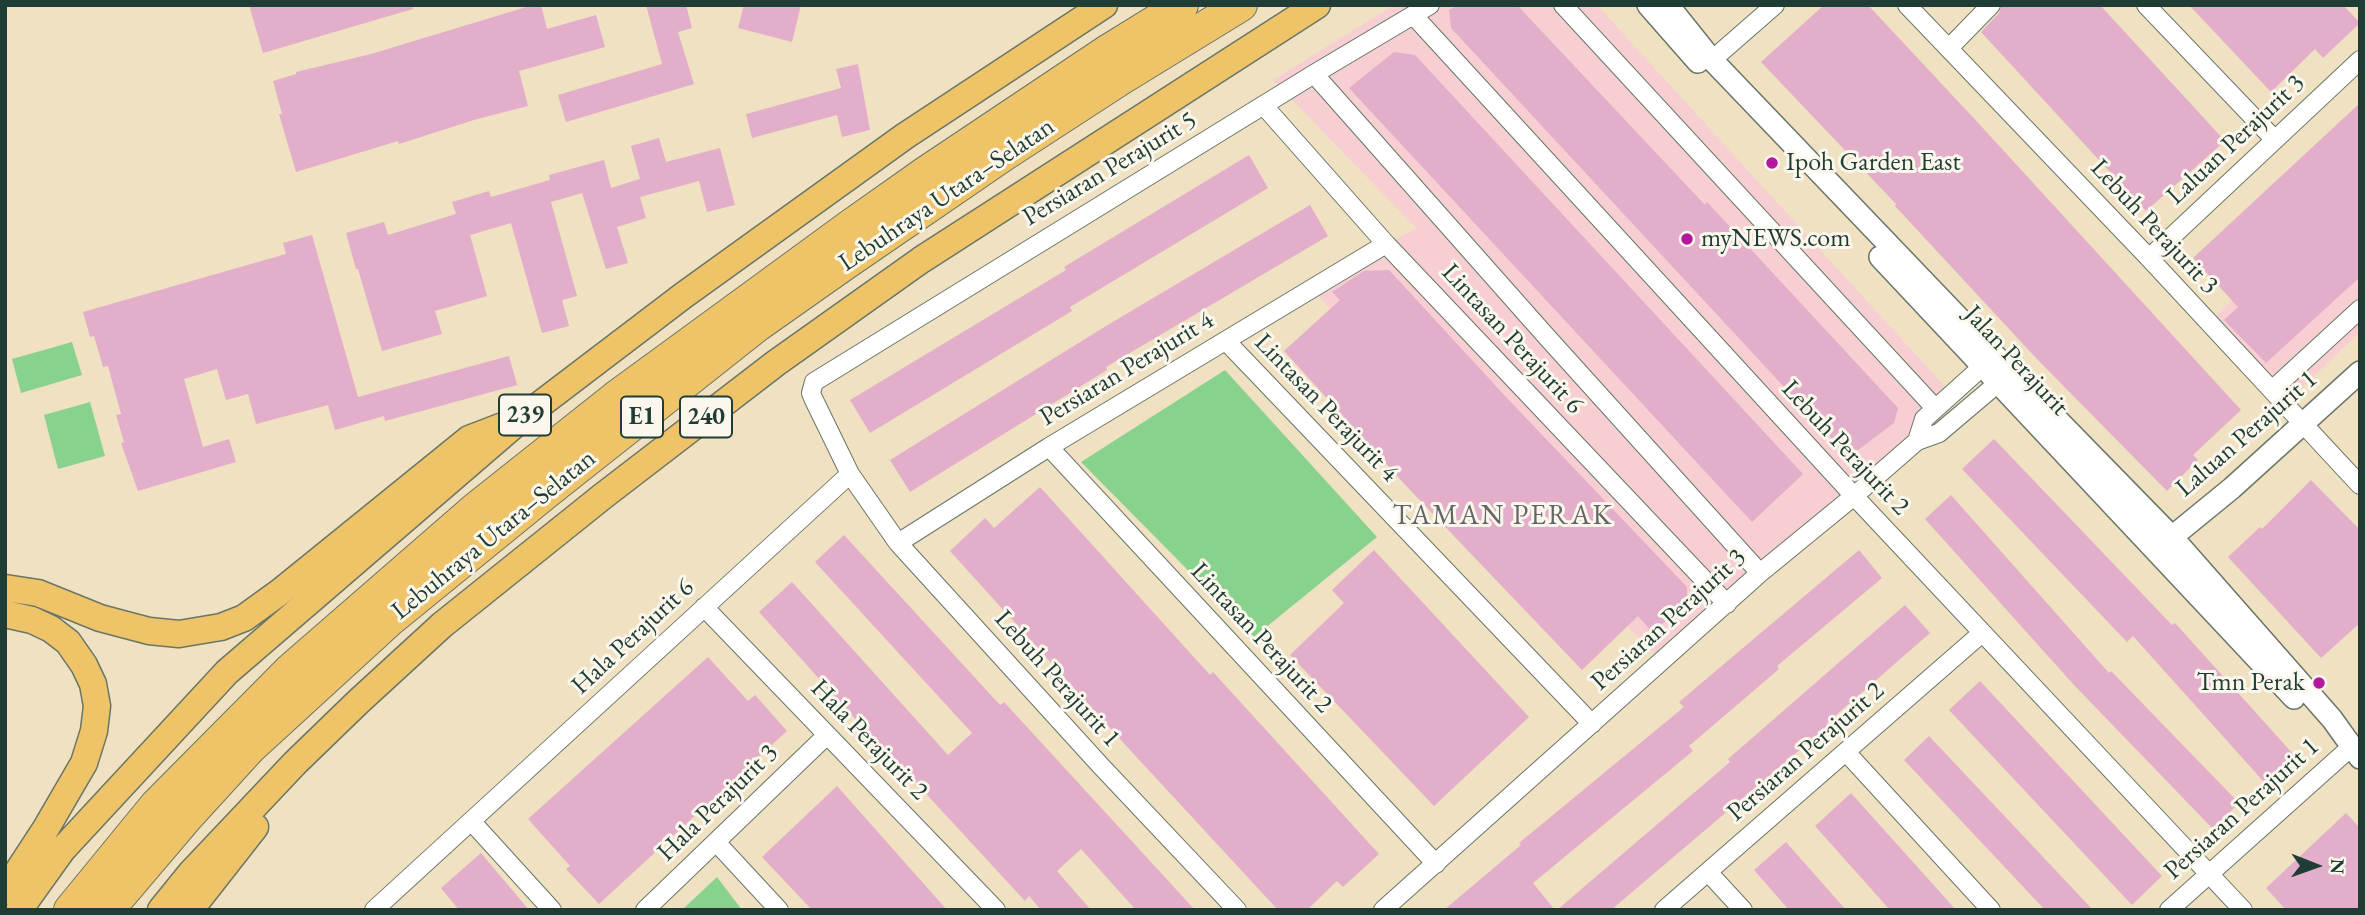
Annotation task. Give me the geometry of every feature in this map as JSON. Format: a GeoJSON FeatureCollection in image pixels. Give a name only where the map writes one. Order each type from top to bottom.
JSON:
{"type":"FeatureCollection","features":[{"type":"Feature","properties":{"kind":"highway","name":"Lebuhraya Utara–Selatan"},"geometry":{"type":"LineString","coordinates":[[70,910],[156,805],[291,669],[475,509],[616,397],[850,226],[1109,50],[1182,5]]}},
{"type":"Feature","properties":{"kind":"highway","name":"Lebuhraya Utara–Selatan"},"geometry":{"type":"LineString","coordinates":[[108,910],[250,748],[391,619],[558,483],[758,325],[846,263],[1015,147],[1241,5]]}},
{"type":"Feature","properties":{"kind":"main road","name":"239"},"geometry":{"type":"LineString","coordinates":[[19,910],[62,850],[227,672],[521,419],[684,296],[905,136],[1104,5]]}},
{"type":"Feature","properties":{"kind":"main road","name":"240"},"geometry":{"type":"LineString","coordinates":[[161,910],[191,873],[295,763],[442,625],[603,496],[776,363],[921,260],[1317,5]]}},
{"type":"Feature","properties":{"kind":"main road"},"geometry":{"type":"LineString","coordinates":[[5,588],[38,593],[100,618],[149,631],[179,634],[221,627],[244,618],[280,592],[470,439],[521,419]]}},
{"type":"Feature","properties":{"kind":"main road"},"geometry":{"type":"LineString","coordinates":[[5,614],[32,620],[51,629],[68,642],[89,674],[97,706],[94,731],[84,763],[5,891]]}},
{"type":"Feature","properties":{"kind":"main road"},"geometry":{"type":"LineString","coordinates":[[190,910],[253,831],[295,763]]}},
{"type":"Feature","properties":{"kind":"street","name":"Persiaran Perajurit 5"},"geometry":{"type":"LineString","coordinates":[[849,474],[813,398],[812,387],[818,379],[1430,5]]}},
{"type":"Feature","properties":{"kind":"street"},"geometry":{"type":"LineString","coordinates":[[1563,5],[1935,408]]}},
{"type":"Feature","properties":{"kind":"street","name":"Jalan Perajurit"},"geometry":{"type":"LineString","coordinates":[[1648,5],[1693,58],[2332,719],[2355,753]]}},
{"type":"Feature","properties":{"kind":"street","name":"Jalan Perajurit"},"geometry":{"type":"LineString","coordinates":[[1668,5],[1712,60],[1994,371]]}},
{"type":"Feature","properties":{"kind":"street"},"geometry":{"type":"LineString","coordinates":[[1712,60],[1775,5]]}},
{"type":"Feature","properties":{"kind":"street","name":"Lebuh Perajurit 3"},"geometry":{"type":"LineString","coordinates":[[1907,5],[2149,258],[2360,485]]}},
{"type":"Feature","properties":{"kind":"street"},"geometry":{"type":"LineString","coordinates":[[1949,48],[1991,5]]}},
{"type":"Feature","properties":{"kind":"street"},"geometry":{"type":"LineString","coordinates":[[2146,5],[2275,140]]}},
{"type":"Feature","properties":{"kind":"street","name":"Lebuh Perajurit 2"},"geometry":{"type":"LineString","coordinates":[[1414,16],[1854,496],[2243,910]]}},
{"type":"Feature","properties":{"kind":"street","name":"Laluan Perajurit 3"},"geometry":{"type":"LineString","coordinates":[[2149,258],[2360,60]]}},
{"type":"Feature","properties":{"kind":"street","name":"Lintasan Perajurit 6"},"geometry":{"type":"LineString","coordinates":[[1314,74],[1760,573]]}},
{"type":"Feature","properties":{"kind":"street","name":"Lintasan Perajurit 6"},"geometry":{"type":"LineString","coordinates":[[1264,106],[1386,244],[1727,604]]}},
{"type":"Feature","properties":{"kind":"street","name":"Persiaran Perajurit 4"},"geometry":{"type":"LineString","coordinates":[[898,543],[1049,447],[1386,244]]}},
{"type":"Feature","properties":{"kind":"street"},"geometry":{"type":"LineString","coordinates":[[2272,390],[2360,309]]}},
{"type":"Feature","properties":{"kind":"street","name":"Lintasan Perajurit 4"},"geometry":{"type":"LineString","coordinates":[[1226,341],[1591,724]]}},
{"type":"Feature","properties":{"kind":"street"},"geometry":{"type":"LineString","coordinates":[[1917,441],[1939,433],[1994,371]]}},
{"type":"Feature","properties":{"kind":"street","name":"Persiaran Perajurit 3"},"geometry":{"type":"LineString","coordinates":[[1383,910],[1760,573],[1917,441],[1924,419],[1935,408],[1994,371]]}},
{"type":"Feature","properties":{"kind":"street","name":"Laluan Perajurit 1"},"geometry":{"type":"LineString","coordinates":[[2164,544],[2232,488],[2360,372]]}},
{"type":"Feature","properties":{"kind":"street","name":"Lintasan Perajurit 2"},"geometry":{"type":"LineString","coordinates":[[1049,447],[1436,864]]}},
{"type":"Feature","properties":{"kind":"street","name":"Lebuh Perajurit 1"},"geometry":{"type":"LineString","coordinates":[[849,474],[898,543],[1100,765],[1237,910]]}},
{"type":"Feature","properties":{"kind":"street","name":"Hala Perajurit 6"},"geometry":{"type":"LineString","coordinates":[[374,910],[849,474]]}},
{"type":"Feature","properties":{"kind":"street","name":"Hala Perajurit 2"},"geometry":{"type":"LineString","coordinates":[[704,607],[996,910]]}},
{"type":"Feature","properties":{"kind":"street","name":"Persiaran Perajurit 2"},"geometry":{"type":"LineString","coordinates":[[1664,910],[1982,633]]}},
{"type":"Feature","properties":{"kind":"street","name":"Hala Perajurit 3"},"geometry":{"type":"LineString","coordinates":[[645,910],[827,735]]}},
{"type":"Feature","properties":{"kind":"street"},"geometry":{"type":"LineString","coordinates":[[1846,752],[1990,910]]}},
{"type":"Feature","properties":{"kind":"street","name":"Persiaran Perajurit 1"},"geometry":{"type":"LineString","coordinates":[[2169,910],[2209,873],[2355,753]]}},
{"type":"Feature","properties":{"kind":"street"},"geometry":{"type":"LineString","coordinates":[[472,822],[552,910]]}},
{"type":"Feature","properties":{"kind":"street"},"geometry":{"type":"LineString","coordinates":[[716,842],[779,910]]}},
{"type":"Feature","properties":{"kind":"street"},"geometry":{"type":"LineString","coordinates":[[1708,872],[1743,910]]}},
{"type":"Feature","properties":{"kind":"shaded area"},"geometry":{"type":"Polygon","coordinates":[[[1394,5],[1597,5],[1958,401],[1664,665],[1311,288],[1416,228],[1273,80],[1394,5]]]}},
{"type":"Feature","properties":{"kind":"shaded area"},"geometry":{"type":"Polygon","coordinates":[[[2360,180],[2360,332],[2287,402],[2208,323],[2360,180]]]}},
{"type":"Feature","properties":{"kind":"green space"},"geometry":{"type":"Polygon","coordinates":[[[72,342],[82,375],[21,393],[12,359],[72,342]]]}},
{"type":"Feature","properties":{"kind":"green space"},"geometry":{"type":"Polygon","coordinates":[[[1225,370],[1377,537],[1254,637],[1081,462],[1225,370]]]}},
{"type":"Feature","properties":{"kind":"green space"},"geometry":{"type":"Polygon","coordinates":[[[90,402],[105,456],[58,469],[44,415],[90,402]]]}},
{"type":"Feature","properties":{"kind":"green space"},"geometry":{"type":"Polygon","coordinates":[[[717,877],[742,910],[682,910],[717,877]]]}},
{"type":"Feature","properties":{"kind":"building"},"geometry":{"type":"Polygon","coordinates":[[[249,5],[412,5],[413,9],[263,53],[249,5]]]}},
{"type":"Feature","properties":{"kind":"building"},"geometry":{"type":"Polygon","coordinates":[[[533,5],[541,5],[547,29],[596,15],[605,47],[519,71],[528,106],[296,172],[279,114],[282,114],[273,81],[296,72],[371,54],[533,5]]]}},
{"type":"Feature","properties":{"kind":"building"},"geometry":{"type":"Polygon","coordinates":[[[646,5],[686,5],[692,28],[678,32],[694,84],[566,122],[558,95],[662,64],[646,5]]]}},
{"type":"Feature","properties":{"kind":"building"},"geometry":{"type":"Polygon","coordinates":[[[744,5],[801,5],[792,42],[738,28],[744,5]]]}},
{"type":"Feature","properties":{"kind":"building"},"geometry":{"type":"Polygon","coordinates":[[[1459,5],[1517,5],[1705,205],[1707,202],[1898,408],[1894,423],[1858,450],[1838,445],[1451,28],[1449,10],[1459,5]]]}},
{"type":"Feature","properties":{"kind":"building"},"geometry":{"type":"Polygon","coordinates":[[[1824,5],[1868,5],[2241,410],[2193,455],[2198,460],[2167,491],[2036,358],[1896,204],[1761,62],[1824,5]]]}},
{"type":"Feature","properties":{"kind":"building"},"geometry":{"type":"Polygon","coordinates":[[[2002,5],[2100,5],[2225,141],[2146,211],[1981,32],[1999,13],[2002,5]]]}},
{"type":"Feature","properties":{"kind":"building"},"geometry":{"type":"Polygon","coordinates":[[[2189,5],[2343,5],[2360,23],[2323,58],[2315,49],[2271,92],[2189,5]]]}},
{"type":"Feature","properties":{"kind":"building"},"geometry":{"type":"Polygon","coordinates":[[[1394,52],[1415,55],[1803,474],[1752,522],[1349,88],[1394,52]]]}},
{"type":"Feature","properties":{"kind":"building"},"geometry":{"type":"Polygon","coordinates":[[[858,64],[870,130],[842,137],[837,115],[752,138],[746,114],[841,88],[836,69],[858,64]]]}},
{"type":"Feature","properties":{"kind":"building"},"geometry":{"type":"Polygon","coordinates":[[[2360,103],[2360,277],[2266,363],[2224,320],[2238,307],[2193,258],[2360,103]]]}},
{"type":"Feature","properties":{"kind":"building"},"geometry":{"type":"Polygon","coordinates":[[[659,138],[666,162],[720,148],[735,205],[707,212],[699,181],[640,197],[646,218],[617,227],[628,263],[606,269],[582,193],[551,202],[577,296],[562,300],[569,326],[542,333],[511,223],[470,235],[487,296],[435,311],[442,334],[382,351],[346,233],[384,222],[388,235],[456,214],[452,202],[489,191],[491,197],[550,180],[549,175],[604,160],[611,188],[640,179],[631,146],[659,138]]]}},
{"type":"Feature","properties":{"kind":"building"},"geometry":{"type":"Polygon","coordinates":[[[1249,155],[1268,188],[1070,307],[1072,311],[870,433],[850,400],[1066,270],[1064,267],[1249,155]]]}},
{"type":"Feature","properties":{"kind":"building"},"geometry":{"type":"Polygon","coordinates":[[[1310,205],[1328,236],[1106,367],[1107,370],[910,492],[890,460],[1106,326],[1310,205]]]}},
{"type":"Feature","properties":{"kind":"building"},"geometry":{"type":"Polygon","coordinates":[[[312,235],[358,397],[509,356],[517,385],[385,421],[384,416],[335,430],[328,405],[256,424],[248,394],[226,400],[217,369],[184,379],[203,447],[229,439],[236,462],[138,491],[121,443],[124,442],[116,415],[121,414],[108,366],[103,367],[94,336],[90,337],[83,312],[286,254],[283,243],[312,235]]]}},
{"type":"Feature","properties":{"kind":"building"},"geometry":{"type":"Polygon","coordinates":[[[1389,270],[1687,587],[1687,604],[1652,632],[1638,616],[1582,670],[1410,490],[1284,351],[1340,300],[1332,292],[1364,271],[1389,270]]]}},
{"type":"Feature","properties":{"kind":"building"},"geometry":{"type":"Polygon","coordinates":[[[1994,439],[2172,625],[2175,623],[2294,755],[2264,782],[2133,636],[2127,642],[1962,469],[1994,439]]]}},
{"type":"Feature","properties":{"kind":"building"},"geometry":{"type":"Polygon","coordinates":[[[2311,480],[2360,530],[2360,623],[2321,658],[2228,557],[2260,527],[2262,529],[2311,480]]]}},
{"type":"Feature","properties":{"kind":"building"},"geometry":{"type":"Polygon","coordinates":[[[1040,487],[1210,675],[1213,672],[1379,854],[1343,887],[1337,881],[1307,910],[1278,910],[950,551],[985,518],[994,528],[1040,487]]]}},
{"type":"Feature","properties":{"kind":"building"},"geometry":{"type":"Polygon","coordinates":[[[1951,495],[2109,673],[2111,671],[2239,803],[2213,829],[2074,685],[1925,519],[1951,495]]]}},
{"type":"Feature","properties":{"kind":"building"},"geometry":{"type":"Polygon","coordinates":[[[844,535],[1000,705],[1004,702],[1195,910],[1136,910],[1081,849],[1057,871],[1091,910],[1041,910],[1029,896],[1025,901],[906,772],[905,774],[759,612],[792,582],[948,755],[972,733],[815,562],[844,535]]]}},
{"type":"Feature","properties":{"kind":"building"},"geometry":{"type":"Polygon","coordinates":[[[1374,550],[1529,717],[1434,806],[1290,655],[1344,603],[1332,590],[1374,550]]]}},
{"type":"Feature","properties":{"kind":"building"},"geometry":{"type":"Polygon","coordinates":[[[1859,550],[1882,578],[1777,666],[1779,669],[1689,746],[1693,751],[1533,883],[1555,910],[1444,910],[1521,845],[1519,843],[1684,707],[1679,702],[1859,550]]]}},
{"type":"Feature","properties":{"kind":"building"},"geometry":{"type":"Polygon","coordinates":[[[1905,605],[1930,633],[1827,723],[1829,725],[1611,910],[1557,910],[1730,762],[1728,759],[1905,605]]]}},
{"type":"Feature","properties":{"kind":"building"},"geometry":{"type":"Polygon","coordinates":[[[708,657],[748,701],[755,695],[787,731],[599,904],[566,869],[570,866],[528,819],[708,657]]]}},
{"type":"Feature","properties":{"kind":"building"},"geometry":{"type":"Polygon","coordinates":[[[1980,681],[2162,876],[2132,905],[1949,710],[1980,681]]]}},
{"type":"Feature","properties":{"kind":"building"},"geometry":{"type":"Polygon","coordinates":[[[1929,736],[2093,910],[2045,910],[1904,760],[1929,736]]]}},
{"type":"Feature","properties":{"kind":"building"},"geometry":{"type":"Polygon","coordinates":[[[837,786],[947,910],[812,910],[762,857],[837,786]]]}},
{"type":"Feature","properties":{"kind":"building"},"geometry":{"type":"Polygon","coordinates":[[[1851,793],[1956,910],[1890,910],[1815,826],[1851,793]]]}},
{"type":"Feature","properties":{"kind":"building"},"geometry":{"type":"Polygon","coordinates":[[[2346,813],[2360,828],[2360,910],[2286,910],[2266,888],[2346,813]]]}},
{"type":"Feature","properties":{"kind":"building"},"geometry":{"type":"Polygon","coordinates":[[[1786,842],[1846,910],[1789,910],[1754,870],[1786,842]]]}},
{"type":"Feature","properties":{"kind":"building"},"geometry":{"type":"Polygon","coordinates":[[[481,853],[529,910],[459,910],[441,888],[481,853]]]}},
{"type":"Feature","properties":{"kind":"place","name":"Ipoh Garden East"},"geometry":{"type":"Point","coordinates":[1772,163]}},
{"type":"Feature","properties":{"kind":"place","name":"myNEWS.com"},"geometry":{"type":"Point","coordinates":[1687,239]}},
{"type":"Feature","properties":{"kind":"place","name":"Tmn Perak"},"geometry":{"type":"Point","coordinates":[2319,683]}},
{"type":"Feature","properties":{"kind":"district","name":"TAMAN PERAK"},"geometry":{"type":"Point","coordinates":[1503,516]}}]}
